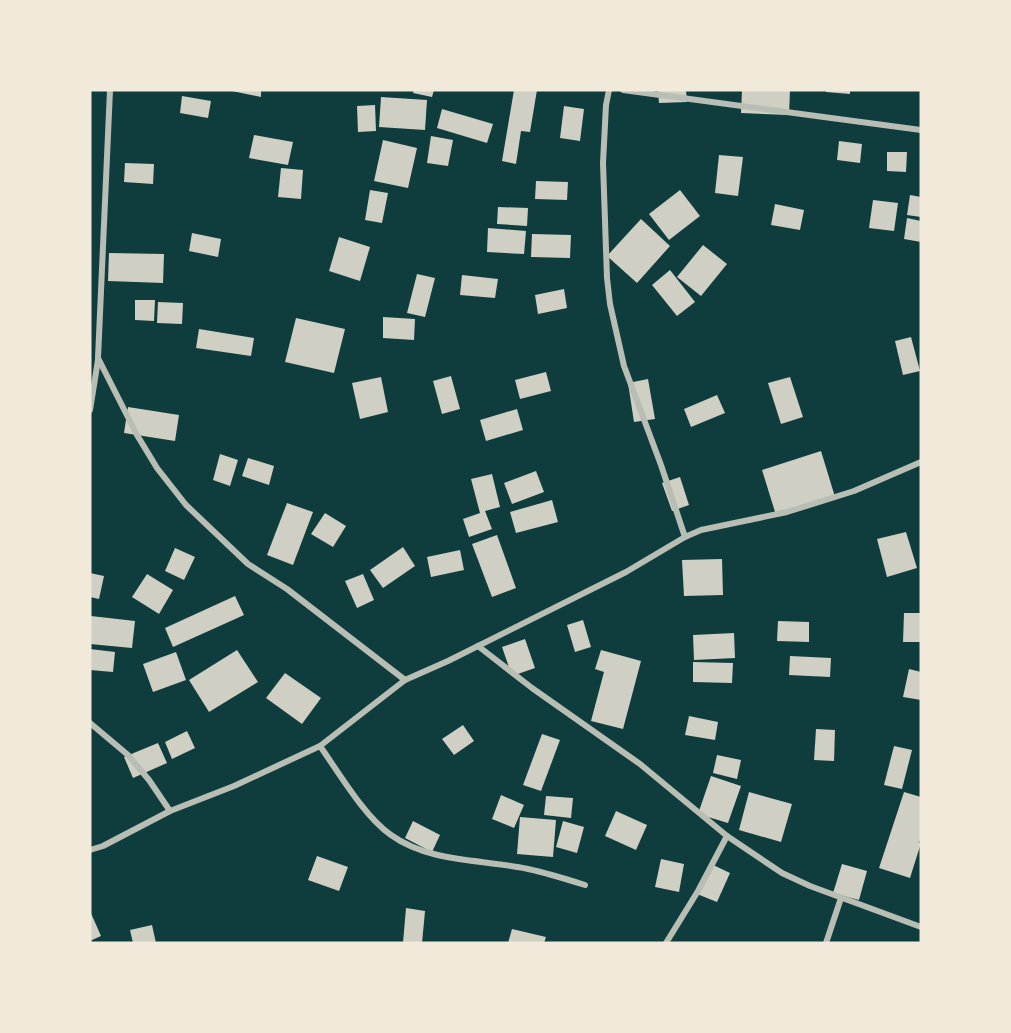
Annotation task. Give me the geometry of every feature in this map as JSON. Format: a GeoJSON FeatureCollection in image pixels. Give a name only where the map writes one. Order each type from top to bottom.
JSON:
{"type":"FeatureCollection","features":[{"type":"Feature","properties":{"kind":"street"},"geometry":{"type":"LineString","coordinates":[[90,410],[98,358],[110,90]]}},
{"type":"Feature","properties":{"kind":"street"},"geometry":{"type":"LineString","coordinates":[[609,90],[603,163],[610,304],[624,366],[685,537]]}},
{"type":"Feature","properties":{"kind":"street"},"geometry":{"type":"LineString","coordinates":[[623,90],[921,129]]}},
{"type":"Feature","properties":{"kind":"street"},"geometry":{"type":"LineString","coordinates":[[98,358],[142,443],[157,468],[186,505],[248,564],[287,589],[405,680]]}},
{"type":"Feature","properties":{"kind":"street"},"geometry":{"type":"LineString","coordinates":[[90,850],[103,846],[170,811],[234,786],[320,746],[405,680],[626,572],[685,537],[701,530],[787,512],[854,491],[921,462]]}},
{"type":"Feature","properties":{"kind":"street"},"geometry":{"type":"LineString","coordinates":[[478,646],[532,688],[640,764],[727,836],[782,873],[841,898],[921,927]]}},
{"type":"Feature","properties":{"kind":"street"},"geometry":{"type":"LineString","coordinates":[[90,723],[133,761],[170,811]]}},
{"type":"Feature","properties":{"kind":"street"},"geometry":{"type":"LineString","coordinates":[[320,746],[371,815],[389,834],[407,845],[431,854],[528,869],[585,885]]}},
{"type":"Feature","properties":{"kind":"street"},"geometry":{"type":"LineString","coordinates":[[666,943],[698,891],[727,836]]}},
{"type":"Feature","properties":{"kind":"street"},"geometry":{"type":"LineString","coordinates":[[826,943],[841,898]]}},
{"type":"Feature","properties":{"kind":"building"},"geometry":{"type":"Polygon","coordinates":[[[227,90],[261,90],[261,97],[227,90]]]}},
{"type":"Feature","properties":{"kind":"building"},"geometry":{"type":"Polygon","coordinates":[[[414,90],[434,90],[432,97],[413,93],[414,90]]]}},
{"type":"Feature","properties":{"kind":"building"},"geometry":{"type":"Polygon","coordinates":[[[514,90],[537,90],[530,132],[521,131],[516,164],[502,161],[514,90]]]}},
{"type":"Feature","properties":{"kind":"building"},"geometry":{"type":"Polygon","coordinates":[[[658,90],[686,90],[687,102],[659,103],[658,90]]]}},
{"type":"Feature","properties":{"kind":"building"},"geometry":{"type":"Polygon","coordinates":[[[742,90],[790,90],[789,115],[741,113],[742,90]]]}},
{"type":"Feature","properties":{"kind":"building"},"geometry":{"type":"Polygon","coordinates":[[[826,90],[850,90],[850,94],[826,92],[826,90]]]}},
{"type":"Feature","properties":{"kind":"building"},"geometry":{"type":"Polygon","coordinates":[[[182,96],[211,101],[208,118],[180,113],[182,96]]]}},
{"type":"Feature","properties":{"kind":"building"},"geometry":{"type":"Polygon","coordinates":[[[381,97],[427,100],[425,130],[379,127],[381,97]]]}},
{"type":"Feature","properties":{"kind":"building"},"geometry":{"type":"Polygon","coordinates":[[[375,105],[376,131],[358,132],[357,106],[375,105]]]}},
{"type":"Feature","properties":{"kind":"building"},"geometry":{"type":"Polygon","coordinates":[[[564,106],[584,109],[580,141],[560,138],[564,106]]]}},
{"type":"Feature","properties":{"kind":"building"},"geometry":{"type":"Polygon","coordinates":[[[442,109],[493,124],[487,143],[437,128],[442,109]]]}},
{"type":"Feature","properties":{"kind":"building"},"geometry":{"type":"Polygon","coordinates":[[[254,135],[293,142],[288,165],[249,158],[254,135]]]}},
{"type":"Feature","properties":{"kind":"building"},"geometry":{"type":"Polygon","coordinates":[[[431,136],[453,140],[448,166],[427,163],[431,136]]]}},
{"type":"Feature","properties":{"kind":"building"},"geometry":{"type":"Polygon","coordinates":[[[383,140],[417,148],[408,188],[374,181],[383,140]]]}},
{"type":"Feature","properties":{"kind":"building"},"geometry":{"type":"Polygon","coordinates":[[[839,141],[862,144],[860,163],[837,160],[839,141]]]}},
{"type":"Feature","properties":{"kind":"building"},"geometry":{"type":"Polygon","coordinates":[[[887,152],[907,152],[906,172],[887,171],[887,152]]]}},
{"type":"Feature","properties":{"kind":"building"},"geometry":{"type":"Polygon","coordinates":[[[719,155],[743,157],[738,196],[715,193],[719,155]]]}},
{"type":"Feature","properties":{"kind":"building"},"geometry":{"type":"Polygon","coordinates":[[[125,163],[154,164],[153,184],[124,182],[125,163]]]}},
{"type":"Feature","properties":{"kind":"building"},"geometry":{"type":"Polygon","coordinates":[[[281,168],[303,170],[301,199],[278,197],[281,168]]]}},
{"type":"Feature","properties":{"kind":"building"},"geometry":{"type":"Polygon","coordinates":[[[536,181],[568,182],[567,200],[535,199],[536,181]]]}},
{"type":"Feature","properties":{"kind":"building"},"geometry":{"type":"Polygon","coordinates":[[[370,190],[388,193],[382,223],[365,220],[370,190]]]}},
{"type":"Feature","properties":{"kind":"building"},"geometry":{"type":"Polygon","coordinates":[[[680,190],[700,216],[669,240],[649,214],[680,190]]]}},
{"type":"Feature","properties":{"kind":"building"},"geometry":{"type":"Polygon","coordinates":[[[910,195],[921,197],[921,217],[907,215],[910,195]]]}},
{"type":"Feature","properties":{"kind":"building"},"geometry":{"type":"Polygon","coordinates":[[[873,200],[898,203],[894,231],[869,228],[873,200]]]}},
{"type":"Feature","properties":{"kind":"building"},"geometry":{"type":"Polygon","coordinates":[[[775,204],[804,210],[800,230],[771,225],[775,204]]]}},
{"type":"Feature","properties":{"kind":"building"},"geometry":{"type":"Polygon","coordinates":[[[498,207],[528,208],[527,226],[497,224],[498,207]]]}},
{"type":"Feature","properties":{"kind":"building"},"geometry":{"type":"Polygon","coordinates":[[[907,218],[921,221],[921,242],[904,239],[907,218]]]}},
{"type":"Feature","properties":{"kind":"building"},"geometry":{"type":"Polygon","coordinates":[[[641,219],[670,246],[637,283],[607,256],[641,219]]]}},
{"type":"Feature","properties":{"kind":"building"},"geometry":{"type":"Polygon","coordinates":[[[488,228],[526,231],[524,254],[487,252],[488,228]]]}},
{"type":"Feature","properties":{"kind":"building"},"geometry":{"type":"Polygon","coordinates":[[[192,233],[221,239],[218,257],[189,251],[192,233]]]}},
{"type":"Feature","properties":{"kind":"building"},"geometry":{"type":"Polygon","coordinates":[[[532,234],[571,235],[570,258],[531,257],[532,234]]]}},
{"type":"Feature","properties":{"kind":"building"},"geometry":{"type":"Polygon","coordinates":[[[339,237],[370,247],[360,281],[329,271],[339,237]]]}},
{"type":"Feature","properties":{"kind":"building"},"geometry":{"type":"Polygon","coordinates":[[[703,245],[727,264],[701,296],[677,277],[703,245]]]}},
{"type":"Feature","properties":{"kind":"building"},"geometry":{"type":"Polygon","coordinates":[[[109,253],[164,254],[163,283],[108,281],[109,253]]]}},
{"type":"Feature","properties":{"kind":"building"},"geometry":{"type":"Polygon","coordinates":[[[670,270],[695,302],[677,316],[652,285],[670,270]]]}},
{"type":"Feature","properties":{"kind":"building"},"geometry":{"type":"Polygon","coordinates":[[[417,274],[435,278],[425,317],[407,313],[417,274]]]}},
{"type":"Feature","properties":{"kind":"building"},"geometry":{"type":"Polygon","coordinates":[[[462,275],[498,279],[495,298],[460,295],[462,275]]]}},
{"type":"Feature","properties":{"kind":"building"},"geometry":{"type":"Polygon","coordinates":[[[564,289],[567,308],[538,314],[535,295],[564,289]]]}},
{"type":"Feature","properties":{"kind":"building"},"geometry":{"type":"Polygon","coordinates":[[[135,300],[155,300],[154,321],[135,320],[135,300]]]}},
{"type":"Feature","properties":{"kind":"building"},"geometry":{"type":"Polygon","coordinates":[[[158,302],[183,303],[182,324],[157,323],[158,302]]]}},
{"type":"Feature","properties":{"kind":"building"},"geometry":{"type":"Polygon","coordinates":[[[383,317],[415,319],[414,340],[383,338],[383,317]]]}},
{"type":"Feature","properties":{"kind":"building"},"geometry":{"type":"Polygon","coordinates":[[[296,318],[345,329],[334,373],[285,362],[296,318]]]}},
{"type":"Feature","properties":{"kind":"building"},"geometry":{"type":"Polygon","coordinates":[[[199,329],[254,338],[251,356],[196,348],[199,329]]]}},
{"type":"Feature","properties":{"kind":"building"},"geometry":{"type":"Polygon","coordinates":[[[911,337],[920,371],[903,375],[895,341],[911,337]]]}},
{"type":"Feature","properties":{"kind":"building"},"geometry":{"type":"Polygon","coordinates":[[[546,372],[551,391],[520,399],[515,380],[546,372]]]}},
{"type":"Feature","properties":{"kind":"building"},"geometry":{"type":"Polygon","coordinates":[[[451,376],[460,409],[442,414],[433,381],[451,376]]]}},
{"type":"Feature","properties":{"kind":"building"},"geometry":{"type":"Polygon","coordinates":[[[381,377],[388,412],[360,419],[352,383],[381,377]]]}},
{"type":"Feature","properties":{"kind":"building"},"geometry":{"type":"Polygon","coordinates":[[[790,377],[803,417],[781,424],[768,383],[790,377]]]}},
{"type":"Feature","properties":{"kind":"building"},"geometry":{"type":"Polygon","coordinates":[[[648,379],[655,419],[634,422],[628,383],[648,379]]]}},
{"type":"Feature","properties":{"kind":"building"},"geometry":{"type":"Polygon","coordinates":[[[717,395],[725,413],[691,427],[684,409],[717,395]]]}},
{"type":"Feature","properties":{"kind":"building"},"geometry":{"type":"Polygon","coordinates":[[[128,407],[179,415],[175,441],[124,433],[128,407]]]}},
{"type":"Feature","properties":{"kind":"building"},"geometry":{"type":"Polygon","coordinates":[[[517,409],[523,430],[486,441],[480,420],[517,409]]]}},
{"type":"Feature","properties":{"kind":"building"},"geometry":{"type":"Polygon","coordinates":[[[821,451],[835,497],[776,515],[762,470],[821,451]]]}},
{"type":"Feature","properties":{"kind":"building"},"geometry":{"type":"Polygon","coordinates":[[[220,454],[238,460],[230,486],[213,480],[220,454]]]}},
{"type":"Feature","properties":{"kind":"building"},"geometry":{"type":"Polygon","coordinates":[[[248,458],[274,466],[269,485],[242,476],[248,458]]]}},
{"type":"Feature","properties":{"kind":"building"},"geometry":{"type":"Polygon","coordinates":[[[536,471],[544,492],[512,504],[504,483],[536,471]]]}},
{"type":"Feature","properties":{"kind":"building"},"geometry":{"type":"Polygon","coordinates":[[[492,474],[500,507],[485,511],[492,529],[469,537],[463,519],[480,513],[471,479],[492,474]]]}},
{"type":"Feature","properties":{"kind":"building"},"geometry":{"type":"Polygon","coordinates":[[[680,477],[689,505],[672,511],[662,483],[680,477]]]}},
{"type":"Feature","properties":{"kind":"building"},"geometry":{"type":"Polygon","coordinates":[[[552,500],[558,522],[516,533],[510,512],[552,500]]]}},
{"type":"Feature","properties":{"kind":"building"},"geometry":{"type":"Polygon","coordinates":[[[287,503],[313,512],[293,565],[267,555],[287,503]]]}},
{"type":"Feature","properties":{"kind":"building"},"geometry":{"type":"Polygon","coordinates":[[[325,513],[346,526],[333,547],[311,534],[325,513]]]}},
{"type":"Feature","properties":{"kind":"building"},"geometry":{"type":"Polygon","coordinates":[[[906,532],[917,568],[887,577],[877,539],[906,532]]]}},
{"type":"Feature","properties":{"kind":"building"},"geometry":{"type":"Polygon","coordinates":[[[497,535],[516,588],[492,597],[472,544],[497,535]]]}},
{"type":"Feature","properties":{"kind":"building"},"geometry":{"type":"Polygon","coordinates":[[[403,547],[415,566],[383,588],[370,570],[403,547]]]}},
{"type":"Feature","properties":{"kind":"building"},"geometry":{"type":"Polygon","coordinates":[[[175,548],[195,557],[184,580],[165,571],[175,548]]]}},
{"type":"Feature","properties":{"kind":"building"},"geometry":{"type":"Polygon","coordinates":[[[460,550],[464,570],[431,577],[427,557],[460,550]]]}},
{"type":"Feature","properties":{"kind":"building"},"geometry":{"type":"Polygon","coordinates":[[[722,559],[723,595],[684,596],[682,560],[722,559]]]}},
{"type":"Feature","properties":{"kind":"building"},"geometry":{"type":"Polygon","coordinates":[[[90,573],[104,576],[99,599],[90,597],[90,573]]]}},
{"type":"Feature","properties":{"kind":"building"},"geometry":{"type":"Polygon","coordinates":[[[147,574],[173,590],[159,614],[132,597],[147,574]]]}},
{"type":"Feature","properties":{"kind":"building"},"geometry":{"type":"Polygon","coordinates":[[[363,574],[374,600],[357,608],[345,581],[363,574]]]}},
{"type":"Feature","properties":{"kind":"building"},"geometry":{"type":"Polygon","coordinates":[[[235,596],[244,615],[173,647],[165,628],[235,596]]]}},
{"type":"Feature","properties":{"kind":"building"},"geometry":{"type":"Polygon","coordinates":[[[904,613],[921,613],[920,642],[903,642],[904,613]]]}},
{"type":"Feature","properties":{"kind":"building"},"geometry":{"type":"Polygon","coordinates":[[[91,616],[135,621],[132,648],[90,644],[91,616]]]}},
{"type":"Feature","properties":{"kind":"building"},"geometry":{"type":"Polygon","coordinates":[[[583,620],[591,647],[575,652],[567,625],[583,620]]]}},
{"type":"Feature","properties":{"kind":"building"},"geometry":{"type":"Polygon","coordinates":[[[778,621],[809,622],[809,642],[777,641],[778,621]]]}},
{"type":"Feature","properties":{"kind":"building"},"geometry":{"type":"Polygon","coordinates":[[[734,633],[735,658],[694,660],[693,635],[734,633]]]}},
{"type":"Feature","properties":{"kind":"building"},"geometry":{"type":"Polygon","coordinates":[[[525,639],[535,668],[512,676],[502,647],[525,639]]]}},
{"type":"Feature","properties":{"kind":"building"},"geometry":{"type":"Polygon","coordinates":[[[90,649],[115,652],[113,672],[90,670],[90,649]]]}},
{"type":"Feature","properties":{"kind":"building"},"geometry":{"type":"Polygon","coordinates":[[[237,650],[258,682],[209,712],[189,680],[237,650]]]}},
{"type":"Feature","properties":{"kind":"building"},"geometry":{"type":"Polygon","coordinates":[[[601,650],[641,661],[623,729],[591,721],[604,672],[595,669],[601,650]]]}},
{"type":"Feature","properties":{"kind":"building"},"geometry":{"type":"Polygon","coordinates":[[[176,652],[186,680],[153,692],[143,664],[176,652]]]}},
{"type":"Feature","properties":{"kind":"building"},"geometry":{"type":"Polygon","coordinates":[[[790,656],[831,658],[830,677],[789,675],[790,656]]]}},
{"type":"Feature","properties":{"kind":"building"},"geometry":{"type":"Polygon","coordinates":[[[693,662],[733,663],[732,683],[693,682],[693,662]]]}},
{"type":"Feature","properties":{"kind":"building"},"geometry":{"type":"Polygon","coordinates":[[[909,669],[921,672],[921,700],[903,697],[909,669]]]}},
{"type":"Feature","properties":{"kind":"building"},"geometry":{"type":"Polygon","coordinates":[[[285,673],[321,698],[302,724],[266,698],[285,673]]]}},
{"type":"Feature","properties":{"kind":"building"},"geometry":{"type":"Polygon","coordinates":[[[689,716],[718,722],[715,740],[685,735],[689,716]]]}},
{"type":"Feature","properties":{"kind":"building"},"geometry":{"type":"Polygon","coordinates":[[[463,725],[474,741],[454,755],[442,739],[463,725]]]}},
{"type":"Feature","properties":{"kind":"building"},"geometry":{"type":"Polygon","coordinates":[[[816,729],[835,730],[834,761],[814,760],[816,729]]]}},
{"type":"Feature","properties":{"kind":"building"},"geometry":{"type":"Polygon","coordinates":[[[187,731],[195,748],[172,759],[165,742],[187,731]]]}},
{"type":"Feature","properties":{"kind":"building"},"geometry":{"type":"Polygon","coordinates":[[[542,734],[560,740],[541,791],[523,785],[542,734]]]}},
{"type":"Feature","properties":{"kind":"building"},"geometry":{"type":"Polygon","coordinates":[[[158,743],[167,763],[133,778],[124,757],[158,743]]]}},
{"type":"Feature","properties":{"kind":"building"},"geometry":{"type":"Polygon","coordinates":[[[894,746],[912,750],[902,789],[884,785],[894,746]]]}},
{"type":"Feature","properties":{"kind":"building"},"geometry":{"type":"Polygon","coordinates":[[[717,755],[741,760],[737,779],[713,773],[717,755]]]}},
{"type":"Feature","properties":{"kind":"building"},"geometry":{"type":"Polygon","coordinates":[[[711,776],[741,786],[728,823],[698,814],[711,776]]]}},
{"type":"Feature","properties":{"kind":"building"},"geometry":{"type":"Polygon","coordinates":[[[749,792],[792,804],[781,842],[739,830],[749,792]]]}},
{"type":"Feature","properties":{"kind":"building"},"geometry":{"type":"Polygon","coordinates":[[[904,792],[921,797],[919,843],[921,843],[910,878],[879,868],[904,792]]]}},
{"type":"Feature","properties":{"kind":"building"},"geometry":{"type":"Polygon","coordinates":[[[501,795],[524,805],[514,828],[492,819],[501,795]]]}},
{"type":"Feature","properties":{"kind":"building"},"geometry":{"type":"Polygon","coordinates":[[[546,796],[573,798],[571,818],[544,815],[546,796]]]}},
{"type":"Feature","properties":{"kind":"building"},"geometry":{"type":"Polygon","coordinates":[[[616,811],[647,825],[636,850],[605,836],[616,811]]]}},
{"type":"Feature","properties":{"kind":"building"},"geometry":{"type":"Polygon","coordinates":[[[520,817],[556,820],[553,857],[517,854],[520,817]]]}},
{"type":"Feature","properties":{"kind":"building"},"geometry":{"type":"Polygon","coordinates":[[[413,821],[440,835],[432,852],[405,838],[413,821]]]}},
{"type":"Feature","properties":{"kind":"building"},"geometry":{"type":"Polygon","coordinates":[[[563,821],[584,827],[577,853],[556,847],[563,821]]]}},
{"type":"Feature","properties":{"kind":"building"},"geometry":{"type":"Polygon","coordinates":[[[317,856],[348,867],[339,891],[308,880],[317,856]]]}},
{"type":"Feature","properties":{"kind":"building"},"geometry":{"type":"Polygon","coordinates":[[[661,859],[684,864],[679,892],[655,887],[661,859]]]}},
{"type":"Feature","properties":{"kind":"building"},"geometry":{"type":"Polygon","coordinates":[[[711,864],[730,873],[717,902],[697,894],[711,864]]]}},
{"type":"Feature","properties":{"kind":"building"},"geometry":{"type":"Polygon","coordinates":[[[842,864],[867,871],[859,900],[833,893],[842,864]]]}},
{"type":"Feature","properties":{"kind":"building"},"geometry":{"type":"Polygon","coordinates":[[[406,908],[425,911],[422,943],[403,943],[406,908]]]}},
{"type":"Feature","properties":{"kind":"building"},"geometry":{"type":"Polygon","coordinates":[[[90,911],[101,936],[90,941],[90,911]]]}},
{"type":"Feature","properties":{"kind":"building"},"geometry":{"type":"Polygon","coordinates":[[[152,925],[156,943],[133,943],[130,930],[152,925]]]}},
{"type":"Feature","properties":{"kind":"building"},"geometry":{"type":"Polygon","coordinates":[[[512,929],[546,937],[544,943],[508,943],[512,929]]]}}]}
